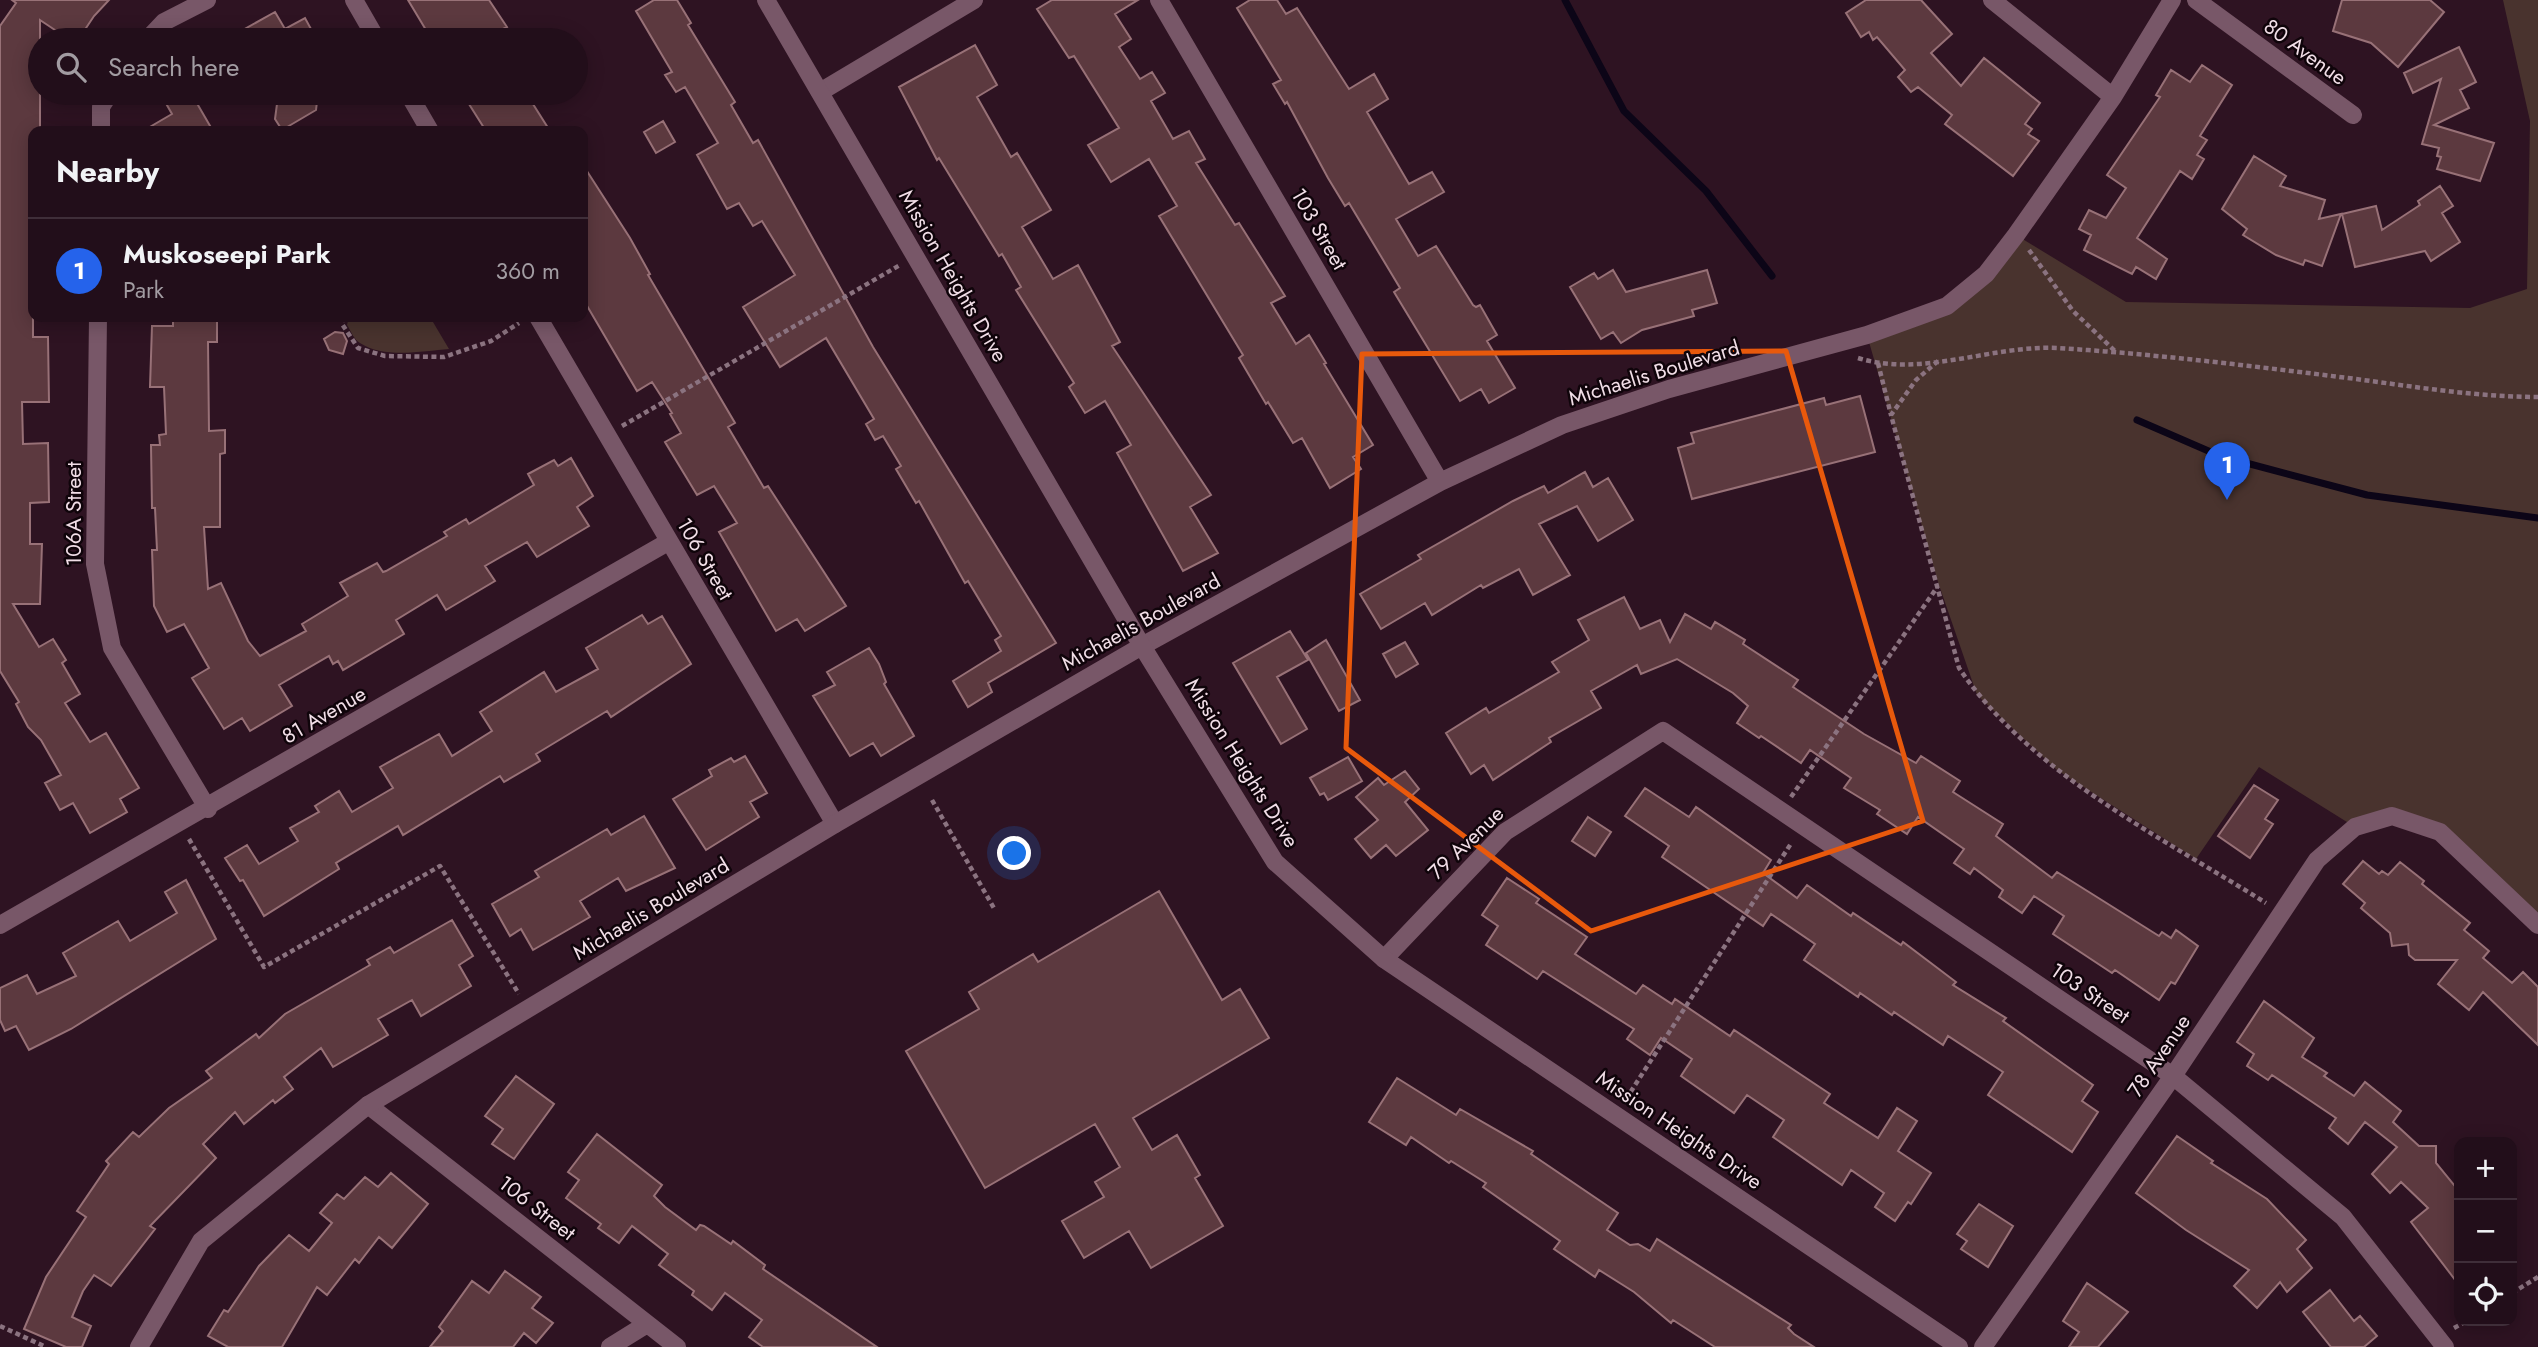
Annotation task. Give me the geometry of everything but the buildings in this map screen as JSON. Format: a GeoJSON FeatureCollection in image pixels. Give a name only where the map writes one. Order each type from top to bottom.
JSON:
{"type":"FeatureCollection","features":[{"type":"Feature","properties":{"kind":"street"},"geometry":{"type":"LineString","coordinates":[[158,28],[164,22],[207,0]]}},
{"type":"Feature","properties":{"kind":"street"},"geometry":{"type":"LineString","coordinates":[[354,0],[370,28]]}},
{"type":"Feature","properties":{"kind":"street","name":"Mission Heights Drive"},"geometry":{"type":"LineString","coordinates":[[766,0],[1142,646],[1275,862],[1384,959],[1959,1347]]}},
{"type":"Feature","properties":{"kind":"street"},"geometry":{"type":"LineString","coordinates":[[820,92],[974,0]]}},
{"type":"Feature","properties":{"kind":"street","name":"103 Street"},"geometry":{"type":"LineString","coordinates":[[1159,0],[1440,482]]}},
{"type":"Feature","properties":{"kind":"street"},"geometry":{"type":"LineString","coordinates":[[1992,0],[2113,97]]}},
{"type":"Feature","properties":{"kind":"street","name":"Michaelis Boulevard"},"geometry":{"type":"LineString","coordinates":[[139,1347],[201,1241],[368,1105],[835,824],[1142,646],[1440,482],[1511,447],[1607,408],[1834,344],[1947,306],[1986,274],[2016,235],[2113,97],[2172,0]]}},
{"type":"Feature","properties":{"kind":"street","name":"80 Avenue"},"geometry":{"type":"LineString","coordinates":[[2196,0],[2353,115]]}},
{"type":"Feature","properties":{"kind":"street"},"geometry":{"type":"LineString","coordinates":[[101,126],[102,105]]}},
{"type":"Feature","properties":{"kind":"street"},"geometry":{"type":"LineString","coordinates":[[415,105],[427,126]]}},
{"type":"Feature","properties":{"kind":"street","name":"106A Street"},"geometry":{"type":"LineString","coordinates":[[98,322],[95,564],[112,648],[208,809]]}},
{"type":"Feature","properties":{"kind":"street","name":"106 Street"},"geometry":{"type":"LineString","coordinates":[[541,322],[835,824]]}},
{"type":"Feature","properties":{"kind":"street","name":"81 Avenue"},"geometry":{"type":"LineString","coordinates":[[0,925],[208,809],[668,542]]}},
{"type":"Feature","properties":{"kind":"street","name":"103 Street"},"geometry":{"type":"LineString","coordinates":[[1663,731],[2173,1076],[2343,1217],[2445,1347]]}},
{"type":"Feature","properties":{"kind":"street","name":"79 Avenue"},"geometry":{"type":"LineString","coordinates":[[1384,959],[1505,832],[1663,731]]}},
{"type":"Feature","properties":{"kind":"street","name":"78 Avenue"},"geometry":{"type":"LineString","coordinates":[[1983,1347],[2173,1076],[2317,860],[2355,827],[2392,816],[2440,832],[2538,925]]}},
{"type":"Feature","properties":{"kind":"street","name":"106 Street"},"geometry":{"type":"LineString","coordinates":[[368,1105],[677,1347]]}},
{"type":"Feature","properties":{"kind":"street"},"geometry":{"type":"LineString","coordinates":[[610,1347],[647,1324]]}},
{"type":"Feature","properties":{"kind":"path"},"geometry":{"type":"LineString","coordinates":[[2016,235],[2073,311],[2117,352]]}},
{"type":"Feature","properties":{"kind":"path"},"geometry":{"type":"LineString","coordinates":[[606,435],[915,256]]}},
{"type":"Feature","properties":{"kind":"path"},"geometry":{"type":"LineString","coordinates":[[342,322],[358,348],[385,356],[444,357],[491,341],[521,322]]}},
{"type":"Feature","properties":{"kind":"path"},"geometry":{"type":"LineString","coordinates":[[1834,344],[1859,359],[1878,363],[1908,365],[1995,350],[2117,352],[2265,367],[2488,396],[2538,397]]}},
{"type":"Feature","properties":{"kind":"path"},"geometry":{"type":"LineString","coordinates":[[1891,415],[1916,380],[1938,361]]}},
{"type":"Feature","properties":{"kind":"path"},"geometry":{"type":"LineString","coordinates":[[1878,363],[1959,668],[1977,695],[2012,731],[2057,770],[2282,912]]}},
{"type":"Feature","properties":{"kind":"path"},"geometry":{"type":"LineString","coordinates":[[1781,812],[1939,585]]}},
{"type":"Feature","properties":{"kind":"path"},"geometry":{"type":"LineString","coordinates":[[932,800],[995,910]]}},
{"type":"Feature","properties":{"kind":"path"},"geometry":{"type":"LineString","coordinates":[[208,809],[188,841],[264,967],[440,866],[529,1010]]}},
{"type":"Feature","properties":{"kind":"path"},"geometry":{"type":"LineString","coordinates":[[1616,1115],[1802,827]]}},
{"type":"Feature","properties":{"kind":"path"},"geometry":{"type":"LineString","coordinates":[[2517,1290],[2538,1277]]}},
{"type":"Feature","properties":{"kind":"path"},"geometry":{"type":"LineString","coordinates":[[0,1326],[46,1347]]}},
{"type":"Feature","properties":{"kind":"highlighted area"},"geometry":{"type":"Polygon","coordinates":[[[1786,351],[1923,821],[1591,931],[1346,748],[1362,354],[1786,351]]]}},
{"type":"Feature","properties":{"kind":"shaded area"},"geometry":{"type":"Polygon","coordinates":[[[2503,0],[2538,0],[2538,925],[2440,832],[2392,816],[2355,827],[2259,767],[2196,859],[2057,770],[1977,695],[1939,585],[1867,335],[1947,306],[2016,235],[2126,302],[2470,308],[2527,289],[2530,121],[2503,0]]]}},
{"type":"Feature","properties":{"kind":"shaded area"},"geometry":{"type":"Polygon","coordinates":[[[348,322],[433,322],[449,349],[404,353],[380,351],[358,342],[348,322]]]}},
{"type":"Feature","properties":{"kind":"waterway"},"geometry":{"type":"LineString","coordinates":[[1565,0],[1624,111],[1706,191],[1772,276]]}},
{"type":"Feature","properties":{"kind":"waterway"},"geometry":{"type":"LineString","coordinates":[[2137,420],[2220,456],[2367,495],[2538,518]]}},
{"type":"Feature","properties":{"kind":"place","name":"Muskoseepi Park"},"geometry":{"type":"Point","coordinates":[2227,500]}}]}
